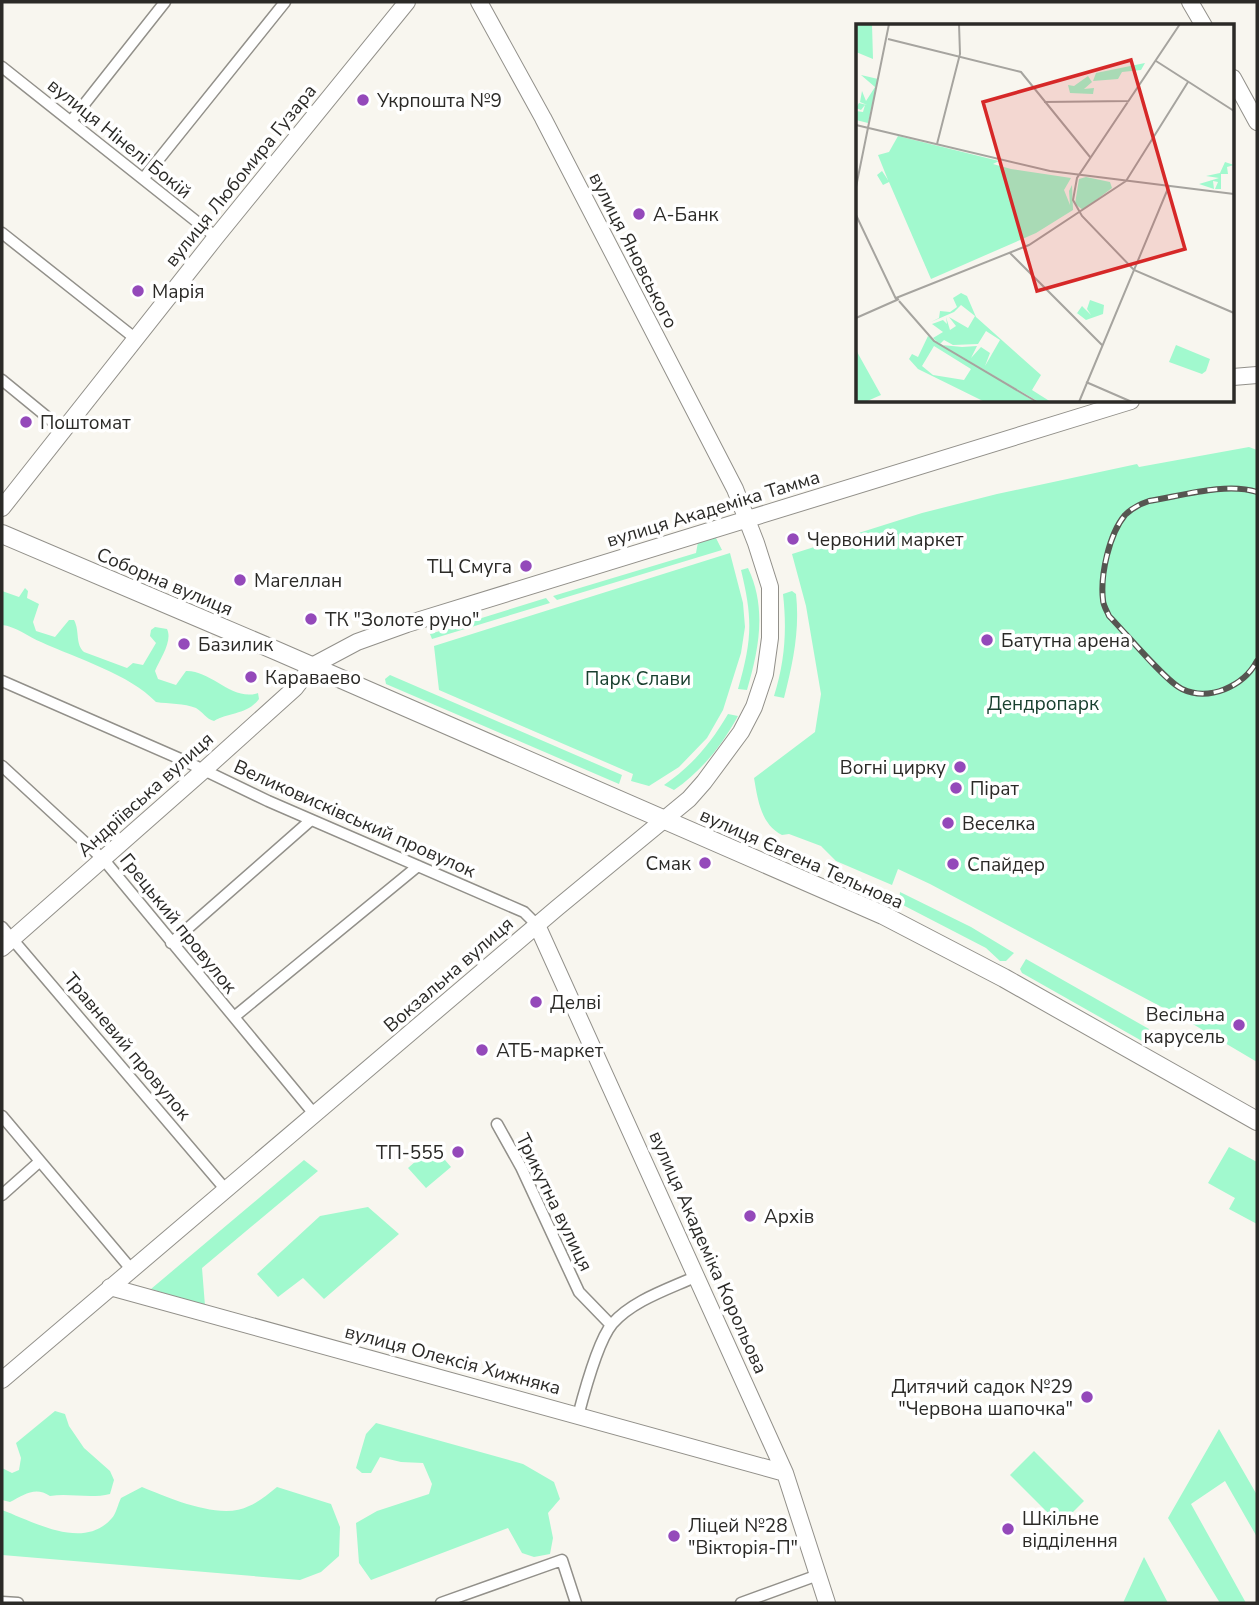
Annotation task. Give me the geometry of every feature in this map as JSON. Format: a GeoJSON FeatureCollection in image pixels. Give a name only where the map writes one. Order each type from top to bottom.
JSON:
{"type":"FeatureCollection","features":[{"type":"Feature","properties":{"kind":"main road","name":"вулиця Любомира Гузара"},"geometry":{"type":"LineString","coordinates":[[2,508],[216,237],[407,2]]}},
{"type":"Feature","properties":{"kind":"main road","name":"вулиця Яновського"},"geometry":{"type":"LineString","coordinates":[[479,2],[543,118],[730,479],[747,520]]}},
{"type":"Feature","properties":{"kind":"main road"},"geometry":{"type":"LineString","coordinates":[[1190,2],[1203,24]]}},
{"type":"Feature","properties":{"kind":"main road"},"geometry":{"type":"LineString","coordinates":[[1234,80],[1257,122]]}},
{"type":"Feature","properties":{"kind":"main road"},"geometry":{"type":"LineString","coordinates":[[1234,377],[1257,375]]}},
{"type":"Feature","properties":{"kind":"main road","name":"вулиця Академіка Тамма"},"geometry":{"type":"LineString","coordinates":[[312,666],[356,642],[408,624],[1128,402]]}},
{"type":"Feature","properties":{"kind":"main road","name":"Вокзальна вулиця"},"geometry":{"type":"LineString","coordinates":[[2,1380],[689,799],[723,758],[754,707],[765,674],[770,638],[770,587],[747,520]]}},
{"type":"Feature","properties":{"kind":"main road","name":"Соборна вулиця"},"geometry":{"type":"LineString","coordinates":[[2,534],[312,666]]}},
{"type":"Feature","properties":{"kind":"main road","name":"Андріївська вулиця"},"geometry":{"type":"LineString","coordinates":[[5,937],[104,859],[295,688],[312,666]]}},
{"type":"Feature","properties":{"kind":"main road","name":"вулиця Євгена Тельнова"},"geometry":{"type":"LineString","coordinates":[[312,666],[883,915],[1004,978],[1257,1121]]}},
{"type":"Feature","properties":{"kind":"main road","name":"вулиця Академіка Корольова"},"geometry":{"type":"LineString","coordinates":[[537,925],[785,1473],[827,1603]]}},
{"type":"Feature","properties":{"kind":"main road","name":"вулиця Олексія Хижняка"},"geometry":{"type":"LineString","coordinates":[[110,1286],[785,1473]]}},
{"type":"Feature","properties":{"kind":"street"},"geometry":{"type":"LineString","coordinates":[[71,121],[164,2]]}},
{"type":"Feature","properties":{"kind":"street"},"geometry":{"type":"LineString","coordinates":[[143,179],[285,2]]}},
{"type":"Feature","properties":{"kind":"street","name":"вулиця Нінелі Бокій"},"geometry":{"type":"LineString","coordinates":[[2,69],[216,237]]}},
{"type":"Feature","properties":{"kind":"street"},"geometry":{"type":"LineString","coordinates":[[2,233],[136,339]]}},
{"type":"Feature","properties":{"kind":"street"},"geometry":{"type":"LineString","coordinates":[[2,380],[63,430]]}},
{"type":"Feature","properties":{"kind":"street","name":"Великовисківський провулок"},"geometry":{"type":"LineString","coordinates":[[2,681],[524,912],[537,925]]}},
{"type":"Feature","properties":{"kind":"street","name":"Грецький провулок"},"geometry":{"type":"LineString","coordinates":[[2,766],[104,859],[315,1115]]}},
{"type":"Feature","properties":{"kind":"street"},"geometry":{"type":"LineString","coordinates":[[172,943],[311,820]]}},
{"type":"Feature","properties":{"kind":"street"},"geometry":{"type":"LineString","coordinates":[[234,1017],[418,866]]}},
{"type":"Feature","properties":{"kind":"street","name":"Травневий провулок"},"geometry":{"type":"LineString","coordinates":[[5,937],[226,1190]]}},
{"type":"Feature","properties":{"kind":"street"},"geometry":{"type":"LineString","coordinates":[[2,1116],[131,1269]]}},
{"type":"Feature","properties":{"kind":"street","name":"Трикутна вулиця"},"geometry":{"type":"LineString","coordinates":[[497,1124],[521,1167],[579,1292],[611,1325]]}},
{"type":"Feature","properties":{"kind":"street"},"geometry":{"type":"LineString","coordinates":[[2,1195],[39,1162]]}},
{"type":"Feature","properties":{"kind":"street"},"geometry":{"type":"LineString","coordinates":[[578,1416],[589,1375],[611,1325],[640,1302],[697,1276]]}},
{"type":"Feature","properties":{"kind":"street"},"geometry":{"type":"LineString","coordinates":[[441,1603],[562,1560],[576,1603]]}},
{"type":"Feature","properties":{"kind":"street"},"geometry":{"type":"LineString","coordinates":[[741,1603],[818,1575]]}},
{"type":"Feature","properties":{"kind":"street"},"geometry":{"type":"LineString","coordinates":[[2,1602],[14,1603]]}},
{"type":"Feature","properties":{"kind":"green space","name":"Дендропарк"},"geometry":{"type":"Polygon","coordinates":[[[1249,447],[1257,450],[1257,1062],[1186,1020],[930,884],[898,869],[892,885],[836,861],[821,846],[789,834],[782,835],[769,825],[765,818],[754,778],[815,732],[821,694],[806,606],[792,554],[922,513],[997,494],[1137,464],[1139,467],[1249,447]]]}},
{"type":"Feature","properties":{"kind":"green space"},"geometry":{"type":"Polygon","coordinates":[[[715,536],[722,550],[557,600],[553,596],[696,553],[698,542],[715,536]]]}},
{"type":"Feature","properties":{"kind":"green space","name":"Парк Слави"},"geometry":{"type":"Polygon","coordinates":[[[730,553],[743,603],[745,627],[741,653],[723,710],[707,738],[679,767],[649,786],[631,781],[633,774],[439,690],[434,646],[730,553]]]}},
{"type":"Feature","properties":{"kind":"green space"},"geometry":{"type":"Polygon","coordinates":[[[748,568],[758,598],[759,629],[747,690],[738,689],[749,630],[748,602],[741,570],[748,568]]]}},
{"type":"Feature","properties":{"kind":"green space"},"geometry":{"type":"Polygon","coordinates":[[[25,588],[28,591],[27,598],[39,604],[33,622],[36,631],[55,637],[69,620],[74,620],[79,645],[84,652],[127,668],[133,663],[143,665],[156,643],[150,636],[151,630],[155,627],[167,629],[167,644],[155,671],[158,679],[176,685],[186,671],[195,672],[240,693],[258,693],[259,699],[243,711],[214,721],[191,706],[156,702],[118,675],[2,625],[2,591],[19,597],[25,588]]]}},
{"type":"Feature","properties":{"kind":"green space"},"geometry":{"type":"Polygon","coordinates":[[[792,591],[796,594],[796,633],[784,698],[774,696],[784,645],[783,594],[792,591]]]}},
{"type":"Feature","properties":{"kind":"green space"},"geometry":{"type":"Polygon","coordinates":[[[546,598],[550,603],[432,639],[430,634],[546,598]]]}},
{"type":"Feature","properties":{"kind":"green space"},"geometry":{"type":"Polygon","coordinates":[[[390,675],[622,775],[619,784],[386,684],[385,679],[390,675]]]}},
{"type":"Feature","properties":{"kind":"green space"},"geometry":{"type":"Polygon","coordinates":[[[728,714],[738,716],[702,766],[674,790],[664,785],[700,753],[728,714]]]}},
{"type":"Feature","properties":{"kind":"green space"},"geometry":{"type":"Polygon","coordinates":[[[900,892],[971,927],[1014,953],[1006,961],[1000,961],[986,948],[899,903],[900,892]]]}},
{"type":"Feature","properties":{"kind":"green space"},"geometry":{"type":"Polygon","coordinates":[[[1026,959],[1149,1029],[1142,1041],[1022,973],[1020,969],[1026,959]]]}},
{"type":"Feature","properties":{"kind":"green space"},"geometry":{"type":"Polygon","coordinates":[[[433,1146],[451,1167],[426,1188],[408,1168],[433,1146]]]}},
{"type":"Feature","properties":{"kind":"green space"},"geometry":{"type":"Polygon","coordinates":[[[1229,1147],[1257,1162],[1257,1224],[1229,1209],[1235,1198],[1208,1183],[1229,1147]]]}},
{"type":"Feature","properties":{"kind":"green space"},"geometry":{"type":"Polygon","coordinates":[[[304,1160],[318,1171],[202,1268],[205,1306],[151,1289],[304,1160]]]}},
{"type":"Feature","properties":{"kind":"green space"},"geometry":{"type":"Polygon","coordinates":[[[368,1207],[399,1234],[324,1299],[303,1278],[278,1297],[257,1274],[320,1216],[368,1207]]]}},
{"type":"Feature","properties":{"kind":"green space"},"geometry":{"type":"Polygon","coordinates":[[[55,1411],[65,1414],[69,1426],[84,1448],[110,1471],[114,1480],[110,1494],[50,1496],[34,1492],[10,1502],[2,1500],[2,1468],[12,1473],[19,1470],[21,1458],[16,1443],[55,1411]]]}},
{"type":"Feature","properties":{"kind":"green space"},"geometry":{"type":"Polygon","coordinates":[[[376,1423],[523,1464],[554,1482],[560,1499],[548,1513],[553,1538],[550,1554],[534,1557],[522,1553],[508,1528],[371,1580],[359,1563],[356,1523],[377,1511],[429,1494],[432,1484],[423,1463],[380,1457],[371,1473],[362,1473],[356,1468],[366,1434],[376,1423]]]}},
{"type":"Feature","properties":{"kind":"green space"},"geometry":{"type":"Polygon","coordinates":[[[1219,1429],[1257,1495],[1257,1537],[1225,1481],[1191,1504],[1246,1603],[1220,1603],[1168,1518],[1219,1429]]]}},
{"type":"Feature","properties":{"kind":"green space"},"geometry":{"type":"Polygon","coordinates":[[[1034,1451],[1084,1501],[1060,1525],[1010,1475],[1034,1451]]]}},
{"type":"Feature","properties":{"kind":"green space"},"geometry":{"type":"Polygon","coordinates":[[[142,1487],[195,1506],[224,1511],[253,1504],[277,1487],[331,1504],[340,1527],[339,1556],[321,1572],[300,1580],[2,1555],[2,1510],[58,1531],[88,1532],[101,1528],[112,1518],[121,1498],[142,1487]]]}},
{"type":"Feature","properties":{"kind":"green space"},"geometry":{"type":"Polygon","coordinates":[[[1144,1557],[1168,1603],[1123,1603],[1144,1557]]]}},
{"type":"Feature","properties":{"kind":"railway"},"geometry":{"type":"LineString","coordinates":[[1257,492],[1218,489],[1149,501],[1133,508],[1125,515],[1114,533],[1104,568],[1102,590],[1109,616],[1156,667],[1182,689],[1203,694],[1225,689],[1244,678],[1257,661]]}},
{"type":"Feature","properties":{"kind":"place","name":"Укрпошта №9"},"geometry":{"type":"Point","coordinates":[363,100]}},
{"type":"Feature","properties":{"kind":"place","name":"А-Банк"},"geometry":{"type":"Point","coordinates":[639,214]}},
{"type":"Feature","properties":{"kind":"place","name":"Марія"},"geometry":{"type":"Point","coordinates":[138,291]}},
{"type":"Feature","properties":{"kind":"place","name":"Поштомат"},"geometry":{"type":"Point","coordinates":[26,422]}},
{"type":"Feature","properties":{"kind":"place","name":"Червоний маркет"},"geometry":{"type":"Point","coordinates":[793,539]}},
{"type":"Feature","properties":{"kind":"place","name":"ТЦ Смуга"},"geometry":{"type":"Point","coordinates":[526,566]}},
{"type":"Feature","properties":{"kind":"place","name":"Магеллан"},"geometry":{"type":"Point","coordinates":[240,580]}},
{"type":"Feature","properties":{"kind":"place","name":"ТК \"Золоте руно\""},"geometry":{"type":"Point","coordinates":[311,619]}},
{"type":"Feature","properties":{"kind":"place","name":"Батутна арена"},"geometry":{"type":"Point","coordinates":[987,640]}},
{"type":"Feature","properties":{"kind":"place","name":"Базилик"},"geometry":{"type":"Point","coordinates":[184,644]}},
{"type":"Feature","properties":{"kind":"place","name":"Караваево"},"geometry":{"type":"Point","coordinates":[251,677]}},
{"type":"Feature","properties":{"kind":"place","name":"Вогні цирку"},"geometry":{"type":"Point","coordinates":[960,767]}},
{"type":"Feature","properties":{"kind":"place","name":"Пірат"},"geometry":{"type":"Point","coordinates":[956,788]}},
{"type":"Feature","properties":{"kind":"place","name":"Веселка"},"geometry":{"type":"Point","coordinates":[948,823]}},
{"type":"Feature","properties":{"kind":"place","name":"Смак"},"geometry":{"type":"Point","coordinates":[705,863]}},
{"type":"Feature","properties":{"kind":"place","name":"Спайдер"},"geometry":{"type":"Point","coordinates":[953,864]}},
{"type":"Feature","properties":{"kind":"place","name":"Делві"},"geometry":{"type":"Point","coordinates":[536,1002]}},
{"type":"Feature","properties":{"kind":"place","name":"Весільна карусель"},"geometry":{"type":"Point","coordinates":[1239,1025]}},
{"type":"Feature","properties":{"kind":"place","name":"АТБ-маркет"},"geometry":{"type":"Point","coordinates":[482,1050]}},
{"type":"Feature","properties":{"kind":"place","name":"ТП-555"},"geometry":{"type":"Point","coordinates":[458,1152]}},
{"type":"Feature","properties":{"kind":"place","name":"Архів"},"geometry":{"type":"Point","coordinates":[750,1216]}},
{"type":"Feature","properties":{"kind":"place","name":"Дитячий садок №29 \"Червона шапочка\""},"geometry":{"type":"Point","coordinates":[1087,1397]}},
{"type":"Feature","properties":{"kind":"place","name":"Шкільне відділення"},"geometry":{"type":"Point","coordinates":[1008,1529]}},
{"type":"Feature","properties":{"kind":"place","name":"Ліцей №28 \"Вікторія-П\""},"geometry":{"type":"Point","coordinates":[674,1536]}}]}
